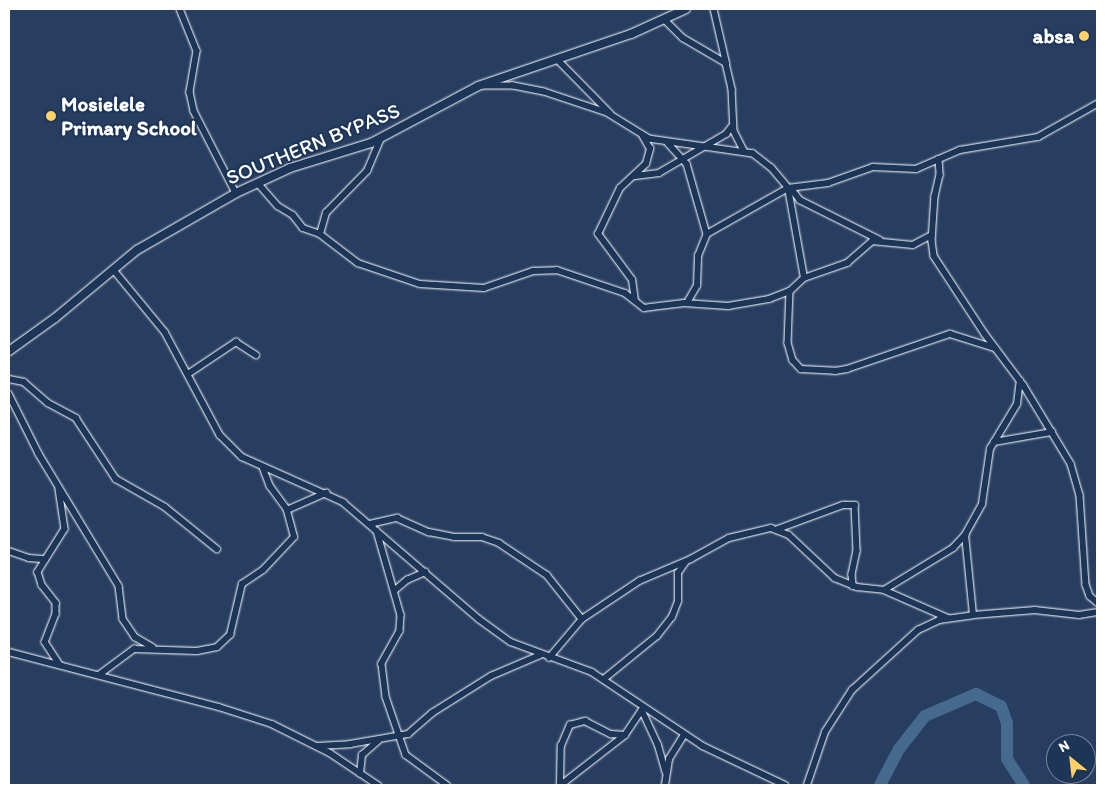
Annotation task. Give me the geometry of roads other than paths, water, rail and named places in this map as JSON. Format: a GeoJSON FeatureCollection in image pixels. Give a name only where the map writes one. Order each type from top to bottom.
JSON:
{"type":"FeatureCollection","features":[{"type":"Feature","properties":{"kind":"street"},"geometry":{"type":"LineString","coordinates":[[180,9],[197,51],[190,92],[194,111],[236,193]]}},
{"type":"Feature","properties":{"kind":"street","name":"SOUTHERN BYPASS"},"geometry":{"type":"LineString","coordinates":[[9,351],[55,318],[113,268],[148,242],[236,193],[297,166],[381,138],[478,86],[665,20],[686,9]]}},
{"type":"Feature","properties":{"kind":"street"},"geometry":{"type":"LineString","coordinates":[[714,9],[732,89],[733,125],[744,151]]}},
{"type":"Feature","properties":{"kind":"street"},"geometry":{"type":"LineString","coordinates":[[665,20],[683,38],[726,64]]}},
{"type":"Feature","properties":{"kind":"street"},"geometry":{"type":"LineString","coordinates":[[557,59],[612,115],[642,137],[698,148],[744,151],[760,159],[800,200],[883,241]]}},
{"type":"Feature","properties":{"kind":"street"},"geometry":{"type":"LineString","coordinates":[[478,86],[531,89],[612,115]]}},
{"type":"Feature","properties":{"kind":"street"},"geometry":{"type":"LineString","coordinates":[[707,234],[789,188],[828,183],[873,168],[916,169],[960,150],[1038,136],[1097,104]]}},
{"type":"Feature","properties":{"kind":"street"},"geometry":{"type":"LineString","coordinates":[[634,176],[659,173],[682,157],[726,134],[733,125]]}},
{"type":"Feature","properties":{"kind":"street"},"geometry":{"type":"LineString","coordinates":[[636,301],[632,280],[598,234],[614,197],[646,164],[649,153],[642,137]]}},
{"type":"Feature","properties":{"kind":"street"},"geometry":{"type":"LineString","coordinates":[[320,234],[326,213],[367,171],[381,138]]}},
{"type":"Feature","properties":{"kind":"street"},"geometry":{"type":"LineString","coordinates":[[668,143],[682,157],[688,167],[707,234],[698,256],[697,286],[687,303]]}},
{"type":"Feature","properties":{"kind":"street"},"geometry":{"type":"LineString","coordinates":[[939,160],[940,175],[934,196],[932,248],[939,265],[996,349],[1020,380],[1074,472],[1080,495],[1086,585],[1090,596],[1097,602]]}},
{"type":"Feature","properties":{"kind":"street"},"geometry":{"type":"LineString","coordinates":[[258,183],[274,202],[293,215],[304,228],[320,234],[371,270],[420,284],[484,288],[533,271],[557,270],[625,293],[644,308],[687,303],[728,306],[769,299],[790,290],[804,278],[847,263],[867,243],[883,241],[914,245],[932,235]]}},
{"type":"Feature","properties":{"kind":"street"},"geometry":{"type":"LineString","coordinates":[[789,188],[804,278]]}},
{"type":"Feature","properties":{"kind":"street"},"geometry":{"type":"LineString","coordinates":[[113,268],[165,332],[227,445],[263,469],[326,493],[343,502],[494,632],[540,655],[604,679],[659,720],[684,735],[784,785]]}},
{"type":"Feature","properties":{"kind":"street"},"geometry":{"type":"LineString","coordinates":[[790,290],[788,343],[793,360],[801,369],[835,372],[950,334],[996,349]]}},
{"type":"Feature","properties":{"kind":"street"},"geometry":{"type":"LineString","coordinates":[[188,374],[236,342],[256,355]]}},
{"type":"Feature","properties":{"kind":"street"},"geometry":{"type":"LineString","coordinates":[[9,379],[24,382],[48,403],[76,418],[116,479],[166,507],[217,549]]}},
{"type":"Feature","properties":{"kind":"street"},"geometry":{"type":"LineString","coordinates":[[884,590],[953,548],[965,535],[982,504],[988,456],[994,442],[1014,412],[1020,380]]}},
{"type":"Feature","properties":{"kind":"street"},"geometry":{"type":"LineString","coordinates":[[9,394],[58,483],[119,586],[123,619],[135,637],[154,648]]}},
{"type":"Feature","properties":{"kind":"street"},"geometry":{"type":"LineString","coordinates":[[994,442],[1052,432]]}},
{"type":"Feature","properties":{"kind":"street"},"geometry":{"type":"LineString","coordinates":[[98,675],[134,649],[154,648],[197,651],[224,642],[237,613],[242,584],[263,570],[294,537],[287,510],[270,487],[263,469]]}},
{"type":"Feature","properties":{"kind":"street"},"geometry":{"type":"LineString","coordinates":[[58,483],[65,529],[38,572],[39,579],[57,608],[45,642],[60,665]]}},
{"type":"Feature","properties":{"kind":"street"},"geometry":{"type":"LineString","coordinates":[[287,510],[326,493]]}},
{"type":"Feature","properties":{"kind":"street"},"geometry":{"type":"LineString","coordinates":[[549,658],[582,619],[638,582],[686,561],[729,538],[752,531],[778,529],[843,505],[855,505],[857,551],[852,574],[853,586]]}},
{"type":"Feature","properties":{"kind":"street"},"geometry":{"type":"LineString","coordinates":[[370,524],[397,518],[429,532],[454,537],[482,537],[499,543],[547,575],[582,619]]}},
{"type":"Feature","properties":{"kind":"street"},"geometry":{"type":"LineString","coordinates":[[778,529],[789,535],[835,578],[853,586],[884,590],[948,618]]}},
{"type":"Feature","properties":{"kind":"street"},"geometry":{"type":"LineString","coordinates":[[376,530],[401,615],[400,631],[382,664],[383,685],[406,755],[446,785]]}},
{"type":"Feature","properties":{"kind":"street"},"geometry":{"type":"LineString","coordinates":[[965,535],[973,615]]}},
{"type":"Feature","properties":{"kind":"street"},"geometry":{"type":"LineString","coordinates":[[9,551],[29,558],[45,559]]}},
{"type":"Feature","properties":{"kind":"street"},"geometry":{"type":"LineString","coordinates":[[604,679],[657,636],[672,617],[678,601],[678,573],[686,561]]}},
{"type":"Feature","properties":{"kind":"street"},"geometry":{"type":"LineString","coordinates":[[395,590],[407,580],[425,572]]}},
{"type":"Feature","properties":{"kind":"street"},"geometry":{"type":"LineString","coordinates":[[807,785],[825,732],[852,690],[908,636],[927,625],[948,618],[1034,610],[1079,615],[1097,612]]}},
{"type":"Feature","properties":{"kind":"street"},"geometry":{"type":"LineString","coordinates":[[9,652],[272,724],[318,746],[378,785]]}},
{"type":"Feature","properties":{"kind":"street"},"geometry":{"type":"LineString","coordinates":[[318,746],[380,740],[408,734],[432,713],[491,676],[540,655]]}},
{"type":"Feature","properties":{"kind":"street"},"geometry":{"type":"LineString","coordinates":[[560,785],[625,735],[642,708]]}},
{"type":"Feature","properties":{"kind":"street"},"geometry":{"type":"LineString","coordinates":[[642,708],[658,744],[666,772]]}},
{"type":"Feature","properties":{"kind":"street"},"geometry":{"type":"LineString","coordinates":[[560,785],[561,746],[570,725],[585,721],[611,734],[625,735]]}},
{"type":"Feature","properties":{"kind":"street"},"geometry":{"type":"LineString","coordinates":[[665,785],[666,772],[674,747],[684,735]]}},
{"type":"Feature","properties":{"kind":"street"},"geometry":{"type":"LineString","coordinates":[[360,774],[362,755],[380,740]]}},
{"type":"Feature","properties":{"kind":"waterway"},"geometry":{"type":"LineString","coordinates":[[880,785],[899,749],[925,716],[976,694],[1001,706],[1007,723],[1007,759],[1024,785]]}},
{"type":"Feature","properties":{"kind":"place","name":"absa"},"geometry":{"type":"Point","coordinates":[1084,36]}},
{"type":"Feature","properties":{"kind":"place","name":"Mosielele Primary School"},"geometry":{"type":"Point","coordinates":[51,116]}}]}
